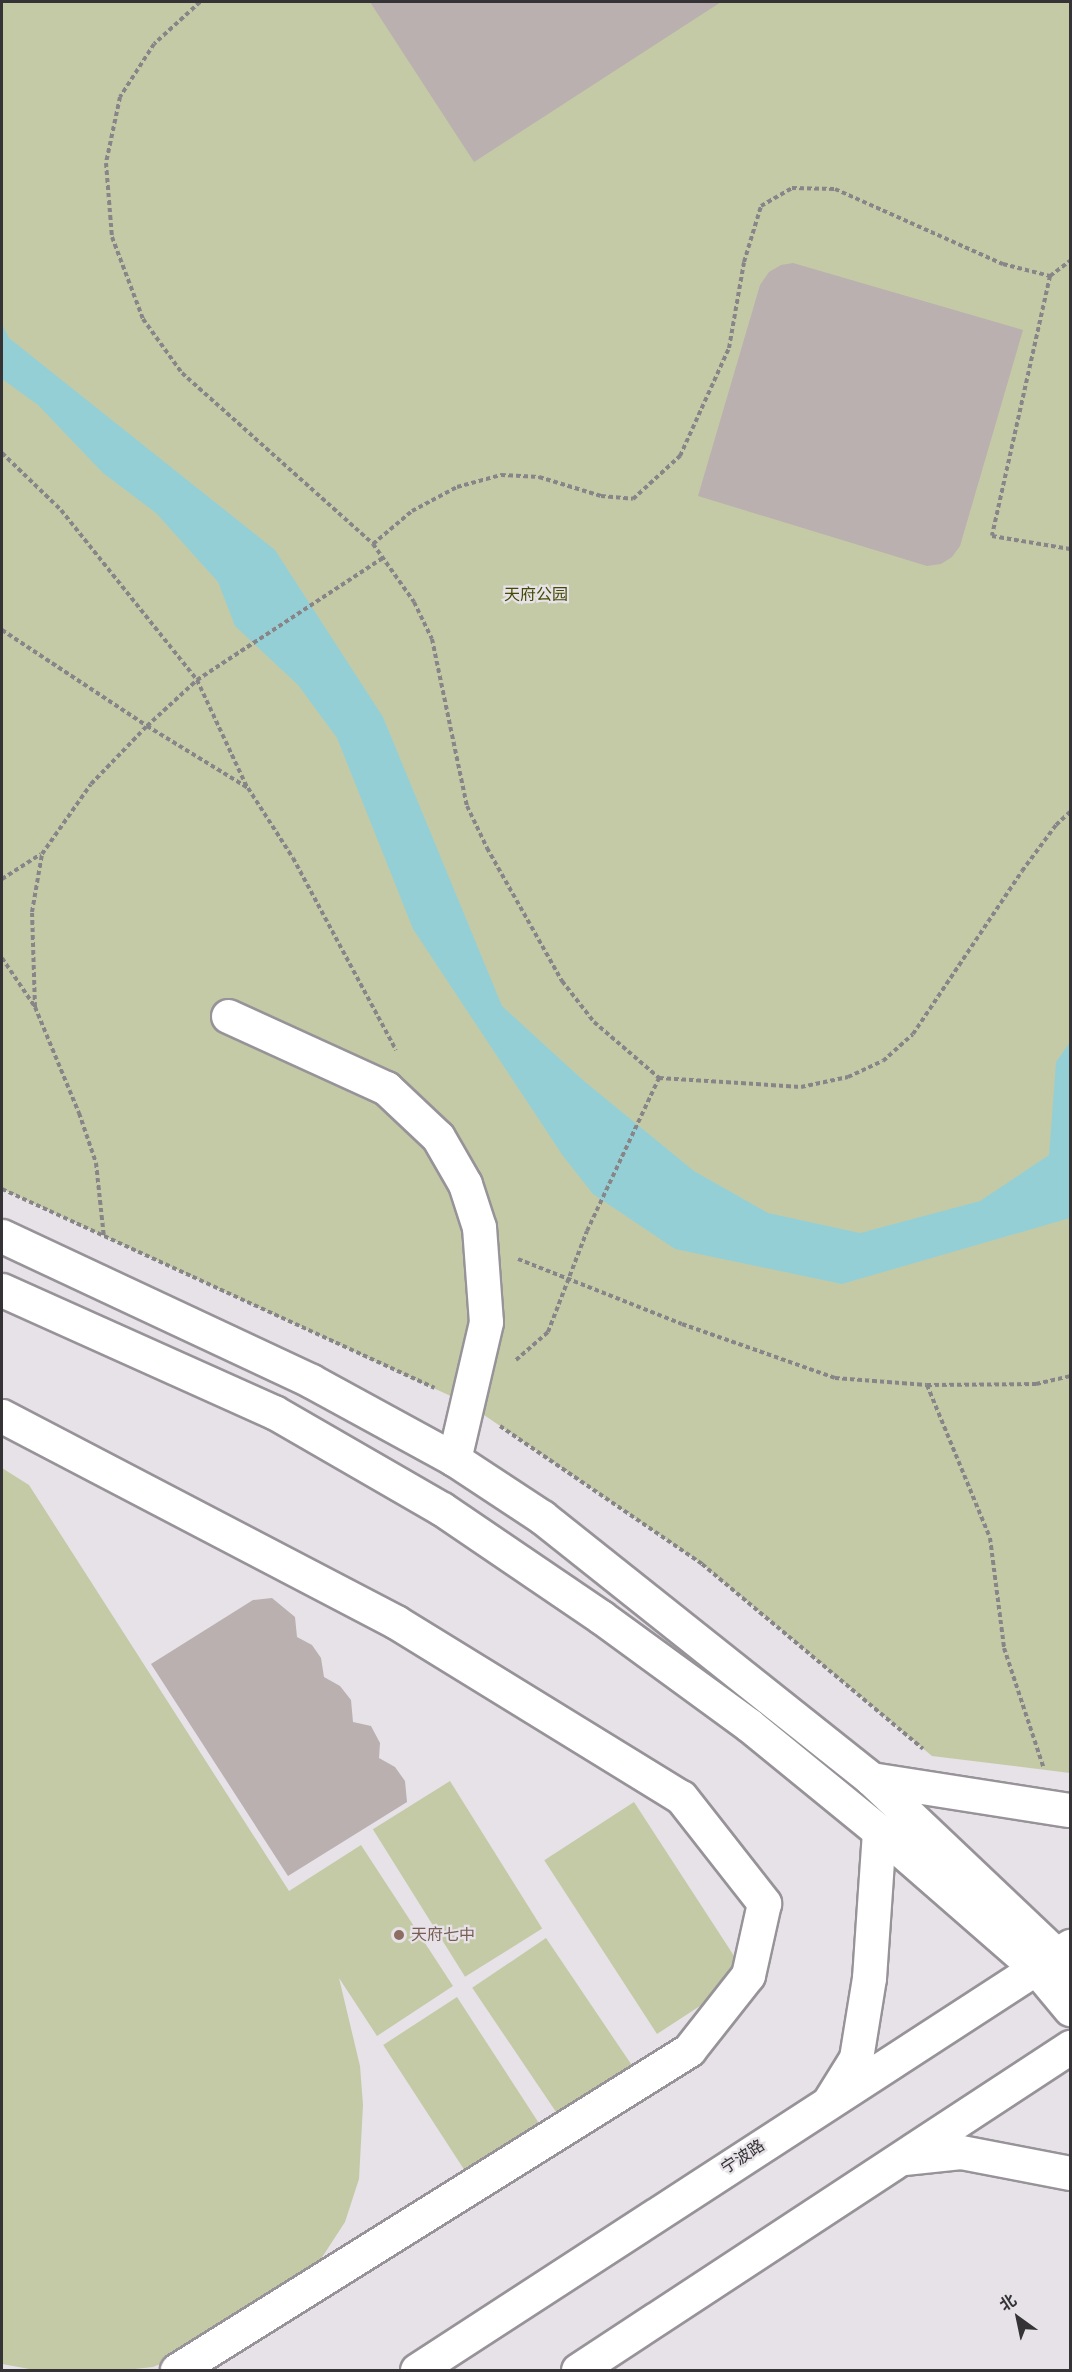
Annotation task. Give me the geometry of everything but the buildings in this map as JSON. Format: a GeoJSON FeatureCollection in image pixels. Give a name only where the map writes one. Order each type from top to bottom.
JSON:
{"type":"FeatureCollection","features":[{"type":"Feature","properties":{"kind":"street"},"geometry":{"type":"LineString","coordinates":[[228,1016],[386,1088],[438,1137],[465,1184],[479,1227],[486,1322],[454,1459]]}},
{"type":"Feature","properties":{"kind":"street"},"geometry":{"type":"LineString","coordinates":[[2,1236],[311,1381],[454,1459],[542,1517],[871,1779],[1058,1959],[1071,2009]]}},
{"type":"Feature","properties":{"kind":"street"},"geometry":{"type":"LineString","coordinates":[[2,1290],[274,1412],[442,1509],[601,1617],[740,1718],[879,1831],[1058,1959]]}},
{"type":"Feature","properties":{"kind":"street"},"geometry":{"type":"LineString","coordinates":[[2,1416],[396,1622],[681,1797],[764,1903],[748,1975],[689,2050],[177,2370]]}},
{"type":"Feature","properties":{"kind":"street"},"geometry":{"type":"LineString","coordinates":[[871,1779],[1071,1810]]}},
{"type":"Feature","properties":{"kind":"street"},"geometry":{"type":"LineString","coordinates":[[830,2100],[856,2058],[868,1978],[879,1831]]}},
{"type":"Feature","properties":{"kind":"street","name":"宁波路"},"geometry":{"type":"LineString","coordinates":[[417,2370],[830,2100],[1058,1959]]}},
{"type":"Feature","properties":{"kind":"street"},"geometry":{"type":"LineString","coordinates":[[578,2370],[1071,2048]]}},
{"type":"Feature","properties":{"kind":"street"},"geometry":{"type":"LineString","coordinates":[[904,2158],[961,2152],[1071,2173]]}},
{"type":"Feature","properties":{"kind":"path"},"geometry":{"type":"LineString","coordinates":[[200,2],[154,44],[120,97],[106,162],[112,237],[143,319],[182,373],[373,544],[414,602],[432,639],[467,806],[487,848],[562,981],[594,1022],[659,1078],[801,1087],[848,1077],[883,1061],[914,1034],[1022,871],[1056,825],[1071,812]]}},
{"type":"Feature","properties":{"kind":"path"},"geometry":{"type":"LineString","coordinates":[[373,544],[412,511],[457,487],[501,475],[539,477],[601,496],[633,499],[680,456],[729,348],[744,262],[761,206],[792,188],[835,189],[1003,264],[1050,276]]}},
{"type":"Feature","properties":{"kind":"path"},"geometry":{"type":"LineString","coordinates":[[1071,261],[1050,276],[992,536],[1071,549]]}},
{"type":"Feature","properties":{"kind":"path"},"geometry":{"type":"LineString","coordinates":[[2,453],[61,510],[197,680],[248,788],[293,858],[401,1059]]}},
{"type":"Feature","properties":{"kind":"path"},"geometry":{"type":"LineString","coordinates":[[2,879],[42,854],[91,784],[147,726],[197,680],[384,557]]}},
{"type":"Feature","properties":{"kind":"path"},"geometry":{"type":"LineString","coordinates":[[2,630],[147,726],[248,788]]}},
{"type":"Feature","properties":{"kind":"path"},"geometry":{"type":"LineString","coordinates":[[35,1007],[32,912],[42,854]]}},
{"type":"Feature","properties":{"kind":"path"},"geometry":{"type":"LineString","coordinates":[[2,958],[35,1007],[79,1113],[96,1163],[105,1238]]}},
{"type":"Feature","properties":{"kind":"path"},"geometry":{"type":"LineString","coordinates":[[515,1361],[548,1332],[567,1277],[587,1231],[659,1078]]}},
{"type":"Feature","properties":{"kind":"path"},"geometry":{"type":"LineString","coordinates":[[479,1227],[517,1258],[682,1324],[835,1378],[927,1385],[1036,1384],[1071,1376]]}},
{"type":"Feature","properties":{"kind":"path"},"geometry":{"type":"LineString","coordinates":[[927,1385],[990,1538],[1004,1648],[1045,1770]]}},
{"type":"Feature","properties":{"kind":"green space","name":"天府公园"},"geometry":{"type":"Polygon","coordinates":[[[2,2],[1070,2],[1070,1773],[932,1756],[702,1564],[468,1404],[2,1189],[2,2]]]}},
{"type":"Feature","properties":{"kind":"green space"},"geometry":{"type":"Polygon","coordinates":[[[2,1468],[29,1485],[289,1891],[361,1845],[453,1986],[377,2036],[339,1978],[360,2066],[363,2105],[359,2179],[345,2222],[319,2262],[204,2346],[153,2367],[126,2370],[35,2370],[2,2364],[2,1468]]]}},
{"type":"Feature","properties":{"kind":"green space"},"geometry":{"type":"Polygon","coordinates":[[[450,1781],[542,1929],[465,1977],[373,1829],[450,1781]]]}},
{"type":"Feature","properties":{"kind":"green space"},"geometry":{"type":"Polygon","coordinates":[[[634,1802],[747,1976],[657,2034],[544,1860],[634,1802]]]}},
{"type":"Feature","properties":{"kind":"green space"},"geometry":{"type":"Polygon","coordinates":[[[546,1938],[633,2067],[559,2117],[472,1988],[546,1938]]]}},
{"type":"Feature","properties":{"kind":"green space"},"geometry":{"type":"Polygon","coordinates":[[[457,1997],[543,2130],[469,2177],[383,2045],[457,1997]]]}},
{"type":"Feature","properties":{"kind":"water"},"geometry":{"type":"Polygon","coordinates":[[[2,324],[9,338],[275,550],[383,717],[502,1006],[584,1081],[694,1171],[768,1213],[860,1233],[980,1201],[1049,1155],[1056,1062],[1070,1042],[1070,1218],[842,1284],[675,1249],[593,1194],[563,1156],[413,929],[337,738],[298,685],[235,626],[218,582],[156,513],[103,473],[38,405],[2,379],[2,324]]]}},
{"type":"Feature","properties":{"kind":"place","name":"天府七中"},"geometry":{"type":"Point","coordinates":[399,1935]}}]}
